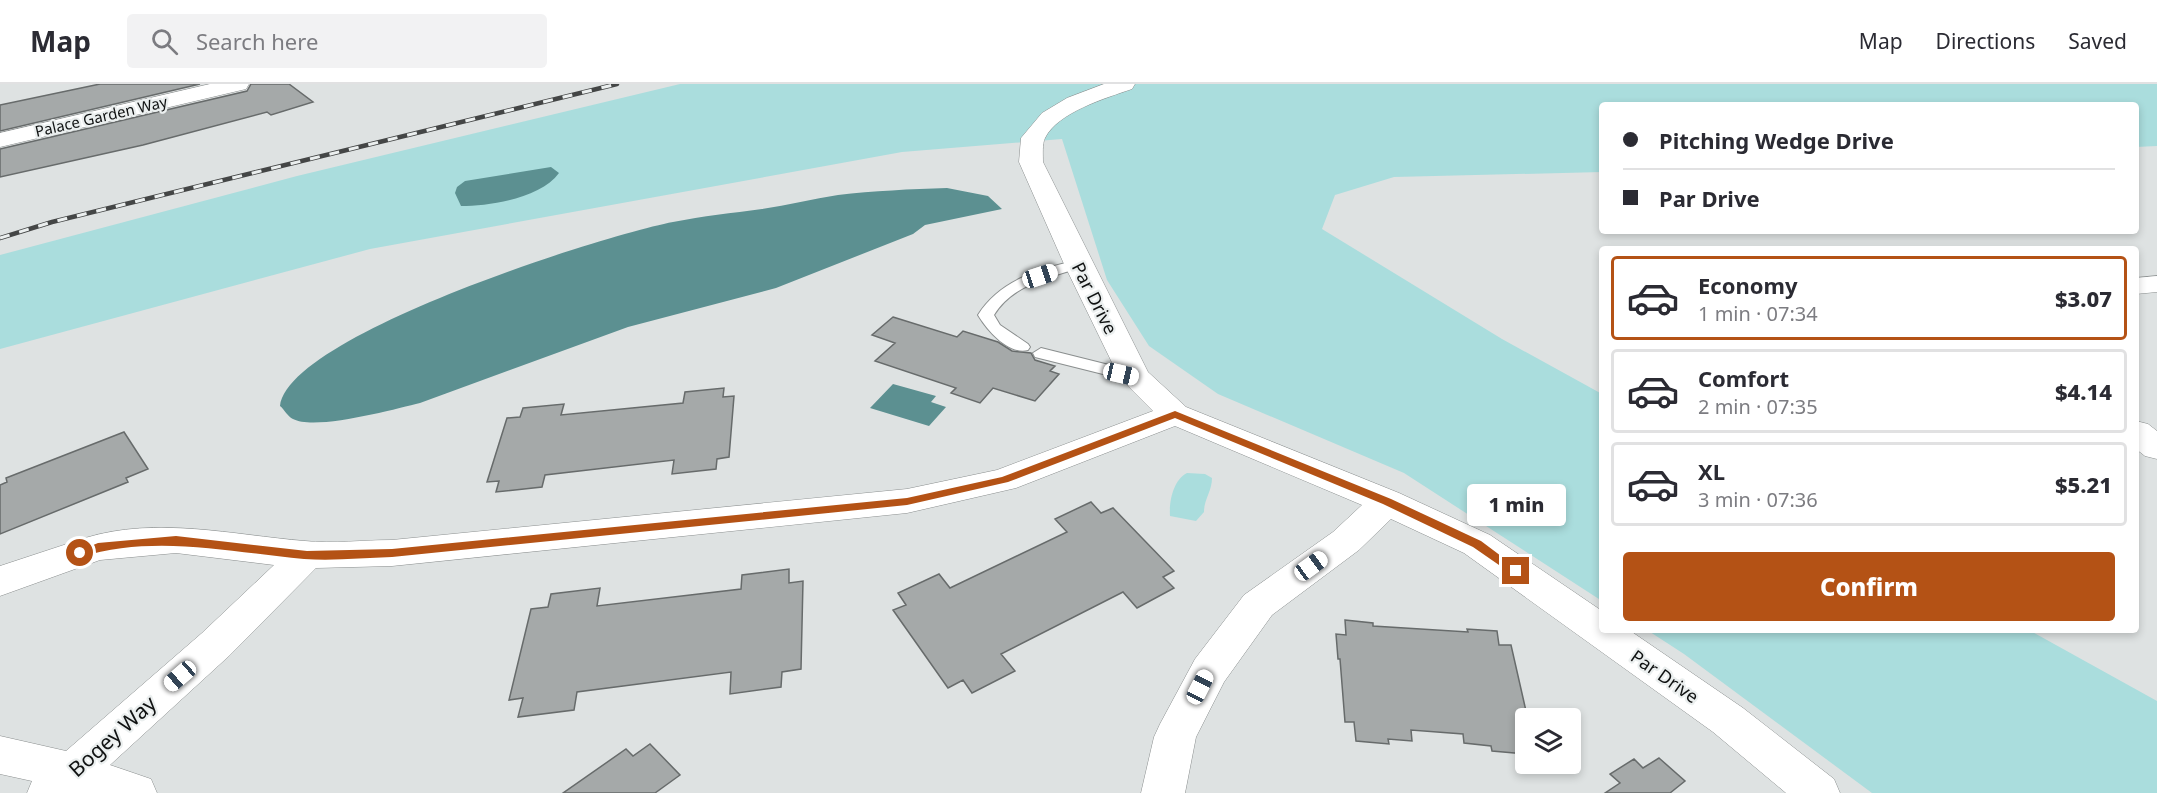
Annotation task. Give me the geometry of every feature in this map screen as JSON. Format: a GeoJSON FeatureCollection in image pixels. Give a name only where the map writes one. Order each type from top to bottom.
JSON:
{"type":"FeatureCollection","features":[{"type":"Feature","properties":{"kind":"street","name":"Palace Garden Way"},"geometry":{"type":"LineString","coordinates":[[0,140],[238,84]]}},
{"type":"Feature","properties":{"kind":"street","name":"Par Drive"},"geometry":{"type":"LineString","coordinates":[[1125,84],[1075,103],[1050,118],[1033,138],[1031,162],[1078,264],[1136,377],[1175,414],[1387,502],[1477,544],[1599,630]]}},
{"type":"Feature","properties":{"kind":"street"},"geometry":{"type":"LineString","coordinates":[[2139,286],[2157,284]]}},
{"type":"Feature","properties":{"kind":"street"},"geometry":{"type":"LineString","coordinates":[[0,582],[25,571],[98,547],[176,540],[307,555],[392,553],[907,501],[1004,480],[1175,414]]}},
{"type":"Feature","properties":{"kind":"street"},"geometry":{"type":"LineString","coordinates":[[2139,434],[2157,448]]}},
{"type":"Feature","properties":{"kind":"street"},"geometry":{"type":"LineString","coordinates":[[1163,793],[1175,737],[1209,671],[1258,605],[1346,541],[1387,502]]}},
{"type":"Feature","properties":{"kind":"street","name":"Bogey Way"},"geometry":{"type":"LineString","coordinates":[[61,782],[216,644],[307,555]]}},
{"type":"Feature","properties":{"kind":"street","name":"Par Drive"},"geometry":{"type":"LineString","coordinates":[[1604,633],[1728,720],[1818,793]]}},
{"type":"Feature","properties":{"kind":"street"},"geometry":{"type":"LineString","coordinates":[[0,755],[61,782],[135,793]]}},
{"type":"Feature","properties":{"kind":"lane"},"geometry":{"type":"LineString","coordinates":[[1022,347],[994,328],[986,315],[992,302],[1021,282],[1078,264]]}},
{"type":"Feature","properties":{"kind":"lane"},"geometry":{"type":"LineString","coordinates":[[1041,353],[1136,377]]}},
{"type":"Feature","properties":{"kind":"shaded area"},"geometry":{"type":"Polygon","coordinates":[[[680,84],[2157,84],[2157,146],[2139,147],[2139,102],[1599,102],[1599,172],[1394,177],[1335,195],[1322,229],[1502,339],[1599,392],[1599,599],[1404,473],[1218,394],[1149,346],[1107,280],[1062,139],[902,152],[370,249],[0,349],[0,255],[297,176],[680,84]]]}},
{"type":"Feature","properties":{"kind":"shaded area"},"geometry":{"type":"Polygon","coordinates":[[[551,167],[559,173],[551,182],[514,199],[461,206],[455,193],[457,187],[465,181],[551,167]]]}},
{"type":"Feature","properties":{"kind":"shaded area"},"geometry":{"type":"Polygon","coordinates":[[[947,188],[988,196],[1002,209],[925,225],[913,234],[776,288],[628,327],[420,403],[355,418],[319,422],[293,419],[280,406],[296,378],[335,349],[390,320],[454,292],[584,246],[673,222],[706,216],[838,195],[947,188]]]}},
{"type":"Feature","properties":{"kind":"shaded area"},"geometry":{"type":"Polygon","coordinates":[[[893,384],[936,396],[931,402],[946,407],[929,426],[870,408],[893,384]]]}},
{"type":"Feature","properties":{"kind":"shaded area"},"geometry":{"type":"Polygon","coordinates":[[[1187,473],[1205,474],[1212,478],[1204,512],[1196,521],[1170,516],[1170,504],[1175,486],[1187,473]]]}},
{"type":"Feature","properties":{"kind":"shaded area"},"geometry":{"type":"Polygon","coordinates":[[[1652,633],[2034,633],[2157,701],[2157,793],[1872,793],[1684,654],[1652,633]]]}},
{"type":"Feature","properties":{"kind":"building"},"geometry":{"type":"Polygon","coordinates":[[[100,84],[200,84],[0,131],[0,105],[100,84]]]}},
{"type":"Feature","properties":{"kind":"building"},"geometry":{"type":"Polygon","coordinates":[[[251,84],[289,84],[313,102],[271,115],[267,112],[143,145],[0,177],[0,149],[247,91],[251,84]]]}},
{"type":"Feature","properties":{"kind":"building"},"geometry":{"type":"Polygon","coordinates":[[[893,317],[957,337],[963,331],[998,342],[1012,351],[1031,353],[1035,360],[1055,366],[1050,371],[1059,374],[1035,401],[993,388],[980,403],[951,393],[956,388],[875,361],[895,343],[872,335],[893,317]]]}},
{"type":"Feature","properties":{"kind":"building"},"geometry":{"type":"Polygon","coordinates":[[[724,388],[723,397],[734,396],[729,457],[717,459],[716,469],[672,474],[674,460],[545,475],[542,487],[496,492],[499,481],[487,482],[507,418],[520,417],[523,408],[564,404],[561,415],[683,403],[685,392],[724,388]]]}},
{"type":"Feature","properties":{"kind":"building"},"geometry":{"type":"Polygon","coordinates":[[[124,432],[148,469],[126,478],[128,482],[0,534],[0,485],[7,482],[6,478],[124,432]]]}},
{"type":"Feature","properties":{"kind":"building"},"geometry":{"type":"Polygon","coordinates":[[[1091,502],[1101,513],[1113,508],[1174,571],[1163,577],[1174,588],[1137,608],[1123,592],[1001,654],[1015,671],[972,693],[963,680],[948,688],[893,610],[906,605],[898,593],[939,574],[950,588],[1067,532],[1055,519],[1091,502]]]}},
{"type":"Feature","properties":{"kind":"building"},"geometry":{"type":"Polygon","coordinates":[[[789,569],[789,583],[803,581],[801,669],[782,672],[781,687],[730,694],[731,672],[577,692],[574,710],[518,717],[523,698],[509,700],[531,609],[548,607],[551,594],[600,588],[597,606],[741,589],[742,575],[789,569]]]}},
{"type":"Feature","properties":{"kind":"building"},"geometry":{"type":"Polygon","coordinates":[[[1345,620],[1373,623],[1373,626],[1468,632],[1467,629],[1497,631],[1499,645],[1511,645],[1525,708],[1515,708],[1515,753],[1492,751],[1491,746],[1464,743],[1463,734],[1411,730],[1412,741],[1388,739],[1389,744],[1356,741],[1354,722],[1345,722],[1340,659],[1338,659],[1336,634],[1346,635],[1345,620]]]}},
{"type":"Feature","properties":{"kind":"building"},"geometry":{"type":"Polygon","coordinates":[[[650,744],[680,775],[655,793],[563,793],[626,749],[633,756],[650,744]]]}},
{"type":"Feature","properties":{"kind":"building"},"geometry":{"type":"Polygon","coordinates":[[[1659,758],[1685,781],[1670,793],[1605,793],[1620,783],[1610,774],[1634,759],[1643,768],[1659,758]]]}},
{"type":"Feature","properties":{"kind":"railway"},"geometry":{"type":"LineString","coordinates":[[0,238],[52,222],[617,84]]}},
{"type":"Feature","properties":{"kind":"route"},"geometry":{"type":"LineString","coordinates":[[80,553],[98,547],[176,540],[307,555],[392,553],[907,501],[1004,480],[1108,442],[1175,414],[1387,502],[1477,544],[1516,571]]}}]}
